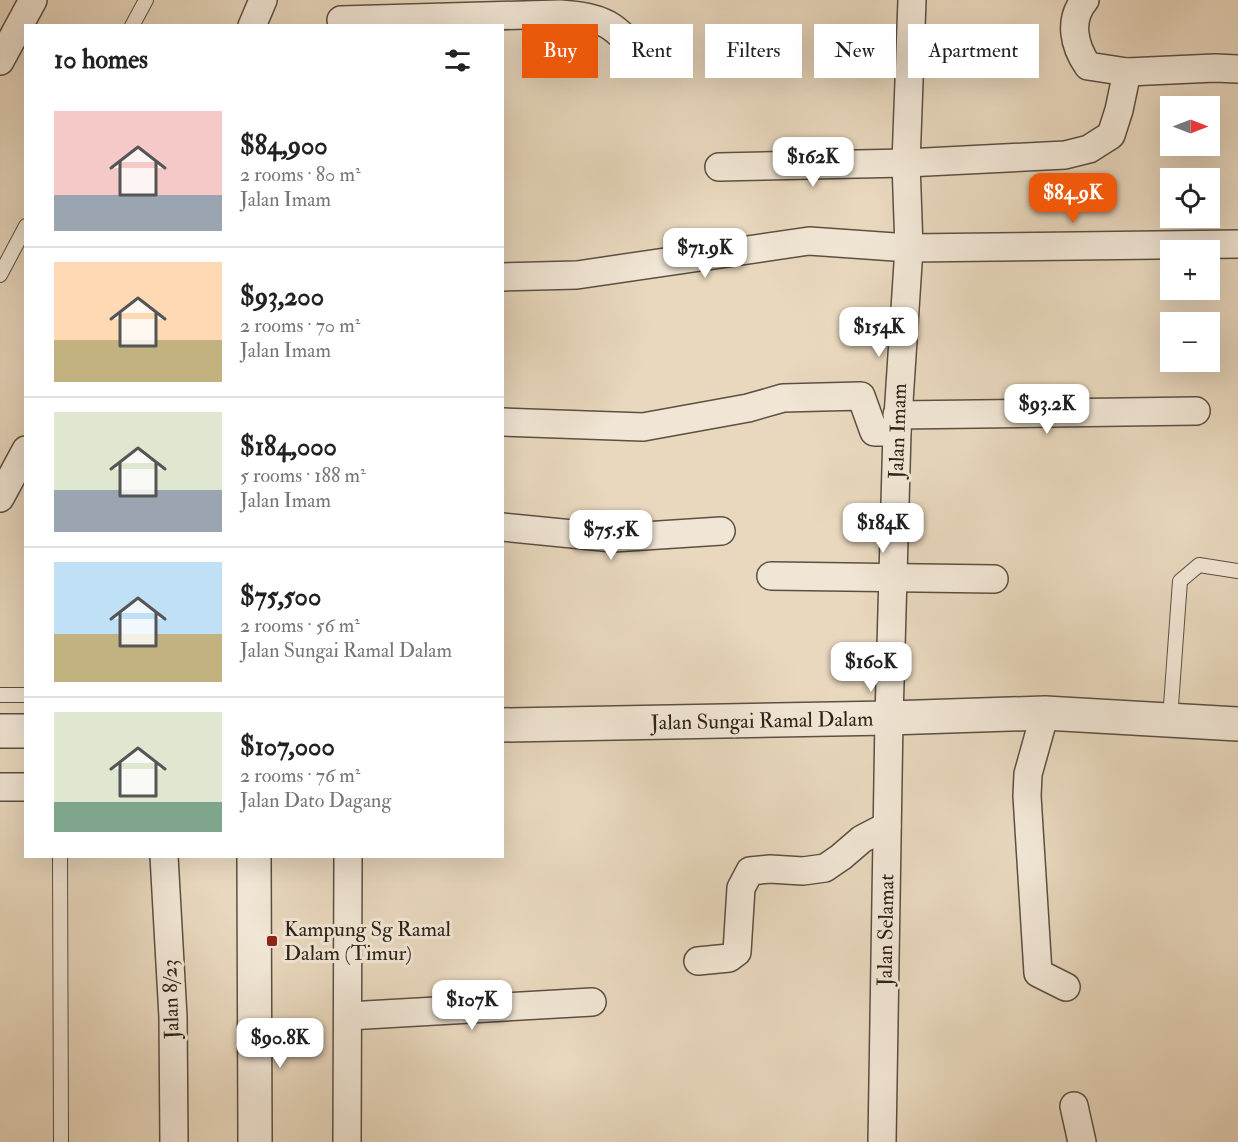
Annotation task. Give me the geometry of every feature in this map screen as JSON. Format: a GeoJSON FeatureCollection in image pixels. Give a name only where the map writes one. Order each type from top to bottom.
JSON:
{"type":"FeatureCollection","features":[{"type":"Feature","properties":{"kind":"street"},"geometry":{"type":"LineString","coordinates":[[0,61],[33,0]]}},
{"type":"Feature","properties":{"kind":"street"},"geometry":{"type":"LineString","coordinates":[[253,24],[263,0]]}},
{"type":"Feature","properties":{"kind":"street","name":"Jalan Imam"},"geometry":{"type":"LineString","coordinates":[[889,718],[897,423],[909,248],[906,163],[912,0]]}},
{"type":"Feature","properties":{"kind":"street"},"geometry":{"type":"LineString","coordinates":[[1085,0],[1078,9],[1075,30],[1078,51],[1088,66],[1127,72],[1238,69]]}},
{"type":"Feature","properties":{"kind":"street"},"geometry":{"type":"LineString","coordinates":[[341,15],[560,14],[587,16],[610,25]]}},
{"type":"Feature","properties":{"kind":"street"},"geometry":{"type":"LineString","coordinates":[[719,167],[906,163],[1065,155],[1089,149],[1111,135],[1127,72]]}},
{"type":"Feature","properties":{"kind":"street"},"geometry":{"type":"LineString","coordinates":[[504,277],[577,274],[809,241],[909,248],[1238,244]]}},
{"type":"Feature","properties":{"kind":"street"},"geometry":{"type":"LineString","coordinates":[[504,422],[644,427],[748,408],[783,398],[861,396],[874,432],[897,423],[1196,411]]}},
{"type":"Feature","properties":{"kind":"street"},"geometry":{"type":"LineString","coordinates":[[0,498],[24,454]]}},
{"type":"Feature","properties":{"kind":"street"},"geometry":{"type":"LineString","coordinates":[[504,527],[614,538],[722,531]]}},
{"type":"Feature","properties":{"kind":"street"},"geometry":{"type":"LineString","coordinates":[[771,576],[994,579]]}},
{"type":"Feature","properties":{"kind":"street"},"geometry":{"type":"LineString","coordinates":[[1045,713],[1028,774],[1027,796],[1038,973],[1066,987]]}},
{"type":"Feature","properties":{"kind":"street","name":"Jalan Sungai Ramal Dalam"},"geometry":{"type":"LineString","coordinates":[[504,726],[1045,713],[1238,724]]}},
{"type":"Feature","properties":{"kind":"street","name":"Jalan Selamat"},"geometry":{"type":"LineString","coordinates":[[882,1142],[889,718]]}},
{"type":"Feature","properties":{"kind":"street"},"geometry":{"type":"LineString","coordinates":[[0,731],[24,731]]}},
{"type":"Feature","properties":{"kind":"street"},"geometry":{"type":"LineString","coordinates":[[0,786],[24,787]]}},
{"type":"Feature","properties":{"kind":"street"},"geometry":{"type":"LineString","coordinates":[[698,962],[729,958],[737,952],[741,888],[750,871],[770,869],[803,871],[825,868],[842,857],[862,839],[888,826]]}},
{"type":"Feature","properties":{"kind":"street","name":"Jalan 8/23"},"geometry":{"type":"LineString","coordinates":[[164,858],[173,1017],[174,1142]]}},
{"type":"Feature","properties":{"kind":"street"},"geometry":{"type":"LineString","coordinates":[[254,858],[255,1142]]}},
{"type":"Feature","properties":{"kind":"street"},"geometry":{"type":"LineString","coordinates":[[347,1142],[348,858]]}},
{"type":"Feature","properties":{"kind":"street"},"geometry":{"type":"LineString","coordinates":[[348,1016],[592,1002]]}},
{"type":"Feature","properties":{"kind":"street"},"geometry":{"type":"LineString","coordinates":[[1074,1106],[1082,1142]]}},
{"type":"Feature","properties":{"kind":"lane"},"geometry":{"type":"LineString","coordinates":[[133,24],[146,0]]}},
{"type":"Feature","properties":{"kind":"lane"},"geometry":{"type":"LineString","coordinates":[[0,275],[24,230]]}},
{"type":"Feature","properties":{"kind":"lane"},"geometry":{"type":"LineString","coordinates":[[1170,719],[1180,581],[1199,565],[1238,571]]}},
{"type":"Feature","properties":{"kind":"lane"},"geometry":{"type":"LineString","coordinates":[[0,695],[24,695]]}},
{"type":"Feature","properties":{"kind":"lane"},"geometry":{"type":"LineString","coordinates":[[60,858],[61,1142]]}},
{"type":"Feature","properties":{"kind":"place","name":"Kampung Sg Ramal Dalam (Timur)"},"geometry":{"type":"Point","coordinates":[272,941]}}]}
